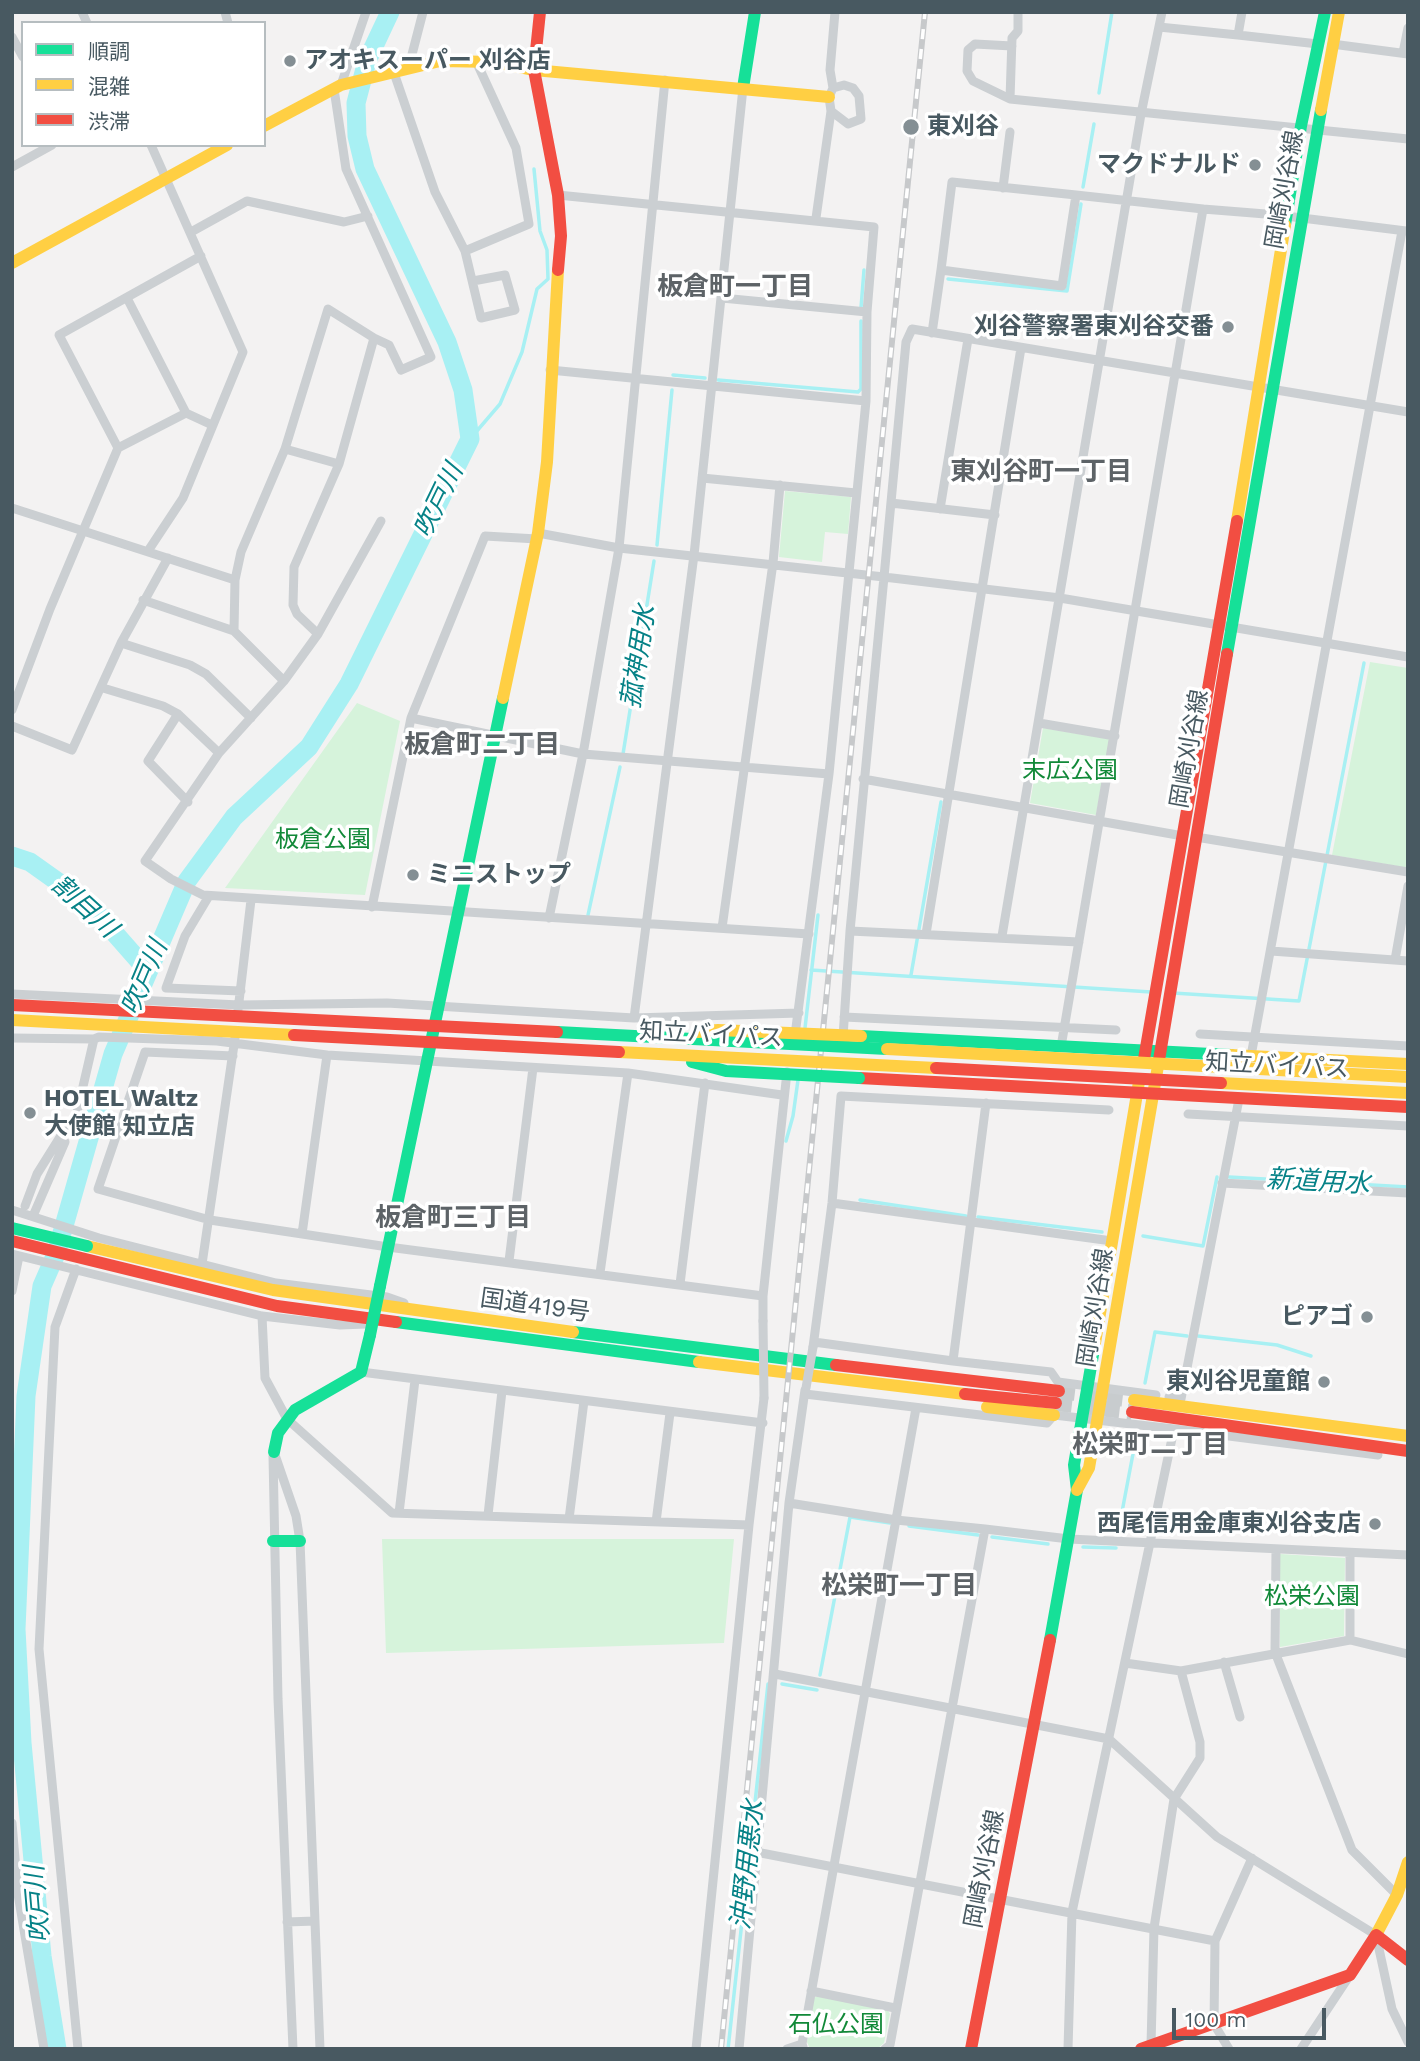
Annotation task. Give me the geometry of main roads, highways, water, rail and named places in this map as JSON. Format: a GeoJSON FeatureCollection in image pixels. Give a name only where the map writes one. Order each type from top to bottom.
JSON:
{"type":"FeatureCollection","features":[{"type":"Feature","properties":{"kind":"main road"},"geometry":{"type":"LineString","coordinates":[[274,1452],[278,1433],[300,1406],[361,1372],[441,1006],[537,536],[547,462],[550,370],[561,236],[558,195],[534,70],[540,12]]}},
{"type":"Feature","properties":{"kind":"main road"},"geometry":{"type":"LineString","coordinates":[[743,88],[755,12]]}},
{"type":"Feature","properties":{"kind":"main road","name":"岡崎刈谷線"},"geometry":{"type":"LineString","coordinates":[[1265,389],[1286,217],[1325,12]]}},
{"type":"Feature","properties":{"kind":"main road","name":"岡崎刈谷線"},"geometry":{"type":"LineString","coordinates":[[1077,1489],[1090,1468],[1160,1053],[1190,836],[1265,389],[1339,12]]}},
{"type":"Feature","properties":{"kind":"main road"},"geometry":{"type":"LineString","coordinates":[[266,125],[337,87],[409,66],[476,61],[534,70],[743,88],[831,92]]}},
{"type":"Feature","properties":{"kind":"main road"},"geometry":{"type":"LineString","coordinates":[[12,263],[223,147]]}},
{"type":"Feature","properties":{"kind":"main road","name":"岡崎刈谷線"},"geometry":{"type":"LineString","coordinates":[[971,2049],[1069,1539],[1077,1489],[1074,1465],[1136,1094],[1190,836]]}},
{"type":"Feature","properties":{"kind":"main road","name":"知立バイパス"},"geometry":{"type":"LineString","coordinates":[[12,1005],[1408,1077]]}},
{"type":"Feature","properties":{"kind":"main road","name":"知立バイパス"},"geometry":{"type":"LineString","coordinates":[[12,1020],[1408,1093]]}},
{"type":"Feature","properties":{"kind":"main road"},"geometry":{"type":"LineString","coordinates":[[651,1037],[718,1030],[1408,1064]]}},
{"type":"Feature","properties":{"kind":"main road"},"geometry":{"type":"LineString","coordinates":[[650,1052],[726,1071],[1408,1107]]}},
{"type":"Feature","properties":{"kind":"main road","name":"国道419号"},"geometry":{"type":"LineString","coordinates":[[12,1226],[43,1235],[86,1240],[273,1290],[446,1315],[654,1350],[715,1374],[1057,1398],[654,1350],[410,1324],[277,1306],[80,1265],[12,1241]]}},
{"type":"Feature","properties":{"kind":"main road"},"geometry":{"type":"LineString","coordinates":[[1408,1436],[1133,1406],[1408,1451]]}},
{"type":"Feature","properties":{"kind":"main road"},"geometry":{"type":"LineString","coordinates":[[273,1541],[299,1541]]}},
{"type":"Feature","properties":{"kind":"main road"},"geometry":{"type":"LineString","coordinates":[[1146,2047],[1350,1975],[1376,1935],[1397,1895],[1408,1862]]}},
{"type":"Feature","properties":{"kind":"main road"},"geometry":{"type":"LineString","coordinates":[[1376,1935],[1408,1960]]}},
{"type":"Feature","properties":{"kind":"waterway","name":"吹戸川"},"geometry":{"type":"LineString","coordinates":[[57,2049],[42,1956],[22,1743],[16,1629],[26,1396],[42,1286],[56,1254],[113,1054],[187,881],[234,817],[309,747],[349,684],[470,439],[463,390],[447,342],[365,169],[357,136],[356,103],[367,61],[390,12]]}},
{"type":"Feature","properties":{"kind":"waterway","name":"菰神用水"},"geometry":{"type":"LineString","coordinates":[[1099,93],[1112,12]]}},
{"type":"Feature","properties":{"kind":"waterway","name":"菰神用水"},"geometry":{"type":"LineString","coordinates":[[1083,187],[1094,124]]}},
{"type":"Feature","properties":{"kind":"waterway"},"geometry":{"type":"LineString","coordinates":[[470,439],[500,404],[522,352],[537,289],[548,279],[547,250],[540,231],[534,169]]}},
{"type":"Feature","properties":{"kind":"waterway","name":"菰神用水"},"geometry":{"type":"LineString","coordinates":[[948,279],[1067,291],[1081,204]]}},
{"type":"Feature","properties":{"kind":"waterway","name":"菰神用水"},"geometry":{"type":"LineString","coordinates":[[861,308],[864,270]]}},
{"type":"Feature","properties":{"kind":"waterway","name":"菰神用水"},"geometry":{"type":"LineString","coordinates":[[718,380],[858,392],[861,389],[861,321]]}},
{"type":"Feature","properties":{"kind":"waterway","name":"菰神用水"},"geometry":{"type":"LineString","coordinates":[[673,375],[705,378]]}},
{"type":"Feature","properties":{"kind":"waterway","name":"菰神用水"},"geometry":{"type":"LineString","coordinates":[[657,545],[672,390]]}},
{"type":"Feature","properties":{"kind":"waterway","name":"菰神用水"},"geometry":{"type":"LineString","coordinates":[[623,754],[654,561]]}},
{"type":"Feature","properties":{"kind":"waterway"},"geometry":{"type":"LineString","coordinates":[[1173,993],[1299,1001],[1364,663]]}},
{"type":"Feature","properties":{"kind":"waterway","name":"菰神用水"},"geometry":{"type":"LineString","coordinates":[[588,915],[620,767]]}},
{"type":"Feature","properties":{"kind":"waterway"},"geometry":{"type":"LineString","coordinates":[[911,975],[941,802]]}},
{"type":"Feature","properties":{"kind":"waterway","name":"割目川"},"geometry":{"type":"LineString","coordinates":[[12,856],[30,862],[89,904],[147,970]]}},
{"type":"Feature","properties":{"kind":"waterway"},"geometry":{"type":"LineString","coordinates":[[805,1028],[818,915]]}},
{"type":"Feature","properties":{"kind":"waterway"},"geometry":{"type":"LineString","coordinates":[[811,970],[1151,992]]}},
{"type":"Feature","properties":{"kind":"waterway"},"geometry":{"type":"LineString","coordinates":[[786,1141],[798,1080]]}},
{"type":"Feature","properties":{"kind":"waterway","name":"新道用水"},"geometry":{"type":"LineString","coordinates":[[1143,1236],[1203,1246],[1217,1177]]}},
{"type":"Feature","properties":{"kind":"waterway","name":"新道用水"},"geometry":{"type":"LineString","coordinates":[[1229,1177],[1408,1187]]}},
{"type":"Feature","properties":{"kind":"waterway","name":"新道用水"},"geometry":{"type":"LineString","coordinates":[[860,1200],[966,1216]]}},
{"type":"Feature","properties":{"kind":"waterway","name":"新道用水"},"geometry":{"type":"LineString","coordinates":[[978,1217],[1102,1232]]}},
{"type":"Feature","properties":{"kind":"waterway","name":"沖野用悪水"},"geometry":{"type":"LineString","coordinates":[[1145,1383],[1155,1332],[1187,1336]]}},
{"type":"Feature","properties":{"kind":"waterway","name":"沖野用悪水"},"geometry":{"type":"LineString","coordinates":[[1198,1336],[1277,1345],[1311,1356]]}},
{"type":"Feature","properties":{"kind":"waterway","name":"沖野用悪水"},"geometry":{"type":"LineString","coordinates":[[1118,1533],[1136,1438]]}},
{"type":"Feature","properties":{"kind":"waterway","name":"沖野用悪水"},"geometry":{"type":"LineString","coordinates":[[820,1675],[850,1517],[890,1523]]}},
{"type":"Feature","properties":{"kind":"waterway","name":"沖野用悪水"},"geometry":{"type":"LineString","coordinates":[[909,1526],[978,1535]]}},
{"type":"Feature","properties":{"kind":"waterway","name":"沖野用悪水"},"geometry":{"type":"LineString","coordinates":[[992,1537],[1048,1544]]}},
{"type":"Feature","properties":{"kind":"waterway","name":"沖野用悪水"},"geometry":{"type":"LineString","coordinates":[[1083,1547],[1116,1548]]}},
{"type":"Feature","properties":{"kind":"waterway","name":"沖野用悪水"},"geometry":{"type":"LineString","coordinates":[[728,2049],[768,1684]]}},
{"type":"Feature","properties":{"kind":"waterway","name":"沖野用悪水"},"geometry":{"type":"LineString","coordinates":[[782,1684],[817,1690]]}},
{"type":"Feature","properties":{"kind":"tunnel"},"geometry":{"type":"LineString","coordinates":[[1059,1391],[1134,1400]]}},
{"type":"Feature","properties":{"kind":"tunnel"},"geometry":{"type":"LineString","coordinates":[[1056,1403],[1132,1412]]}},
{"type":"Feature","properties":{"kind":"railway"},"geometry":{"type":"LineString","coordinates":[[721,2049],[925,12]]}},
{"type":"Feature","properties":{"kind":"place","name":"アオキスーパー 刈谷店"},"geometry":{"type":"Point","coordinates":[290,61]}},
{"type":"Feature","properties":{"kind":"place","name":"東刈谷"},"geometry":{"type":"Point","coordinates":[911,127]}},
{"type":"Feature","properties":{"kind":"place","name":"マクドナルド"},"geometry":{"type":"Point","coordinates":[1255,165]}},
{"type":"Feature","properties":{"kind":"place","name":"刈谷警察署東刈谷交番"},"geometry":{"type":"Point","coordinates":[1228,327]}},
{"type":"Feature","properties":{"kind":"place","name":"ミニストップ"},"geometry":{"type":"Point","coordinates":[413,875]}},
{"type":"Feature","properties":{"kind":"place","name":"HOTEL Waltz 大使館 知立店"},"geometry":{"type":"Point","coordinates":[30,1113]}},
{"type":"Feature","properties":{"kind":"place","name":"ピアゴ"},"geometry":{"type":"Point","coordinates":[1367,1317]}},
{"type":"Feature","properties":{"kind":"place","name":"東刈谷児童館"},"geometry":{"type":"Point","coordinates":[1324,1382]}},
{"type":"Feature","properties":{"kind":"place","name":"西尾信用金庫東刈谷支店"},"geometry":{"type":"Point","coordinates":[1375,1524]}},
{"type":"Feature","properties":{"kind":"district","name":"板倉町一丁目"},"geometry":{"type":"Point","coordinates":[735,287]}},
{"type":"Feature","properties":{"kind":"district","name":"東刈谷町一丁目"},"geometry":{"type":"Point","coordinates":[1041,472]}},
{"type":"Feature","properties":{"kind":"district","name":"板倉町二丁目"},"geometry":{"type":"Point","coordinates":[482,745]}},
{"type":"Feature","properties":{"kind":"district","name":"板倉町三丁目"},"geometry":{"type":"Point","coordinates":[453,1218]}},
{"type":"Feature","properties":{"kind":"district","name":"松栄町二丁目"},"geometry":{"type":"Point","coordinates":[1150,1445]}},
{"type":"Feature","properties":{"kind":"district","name":"松栄町一丁目"},"geometry":{"type":"Point","coordinates":[899,1586]}},
{"type":"Feature","properties":{"kind":"park label","name":"末広公園"},"geometry":{"type":"Point","coordinates":[1070,771]}},
{"type":"Feature","properties":{"kind":"park label","name":"板倉公園"},"geometry":{"type":"Point","coordinates":[323,840]}},
{"type":"Feature","properties":{"kind":"park label","name":"松栄公園"},"geometry":{"type":"Point","coordinates":[1312,1597]}},
{"type":"Feature","properties":{"kind":"park label","name":"石仏公園"},"geometry":{"type":"Point","coordinates":[836,2025]}}]}
